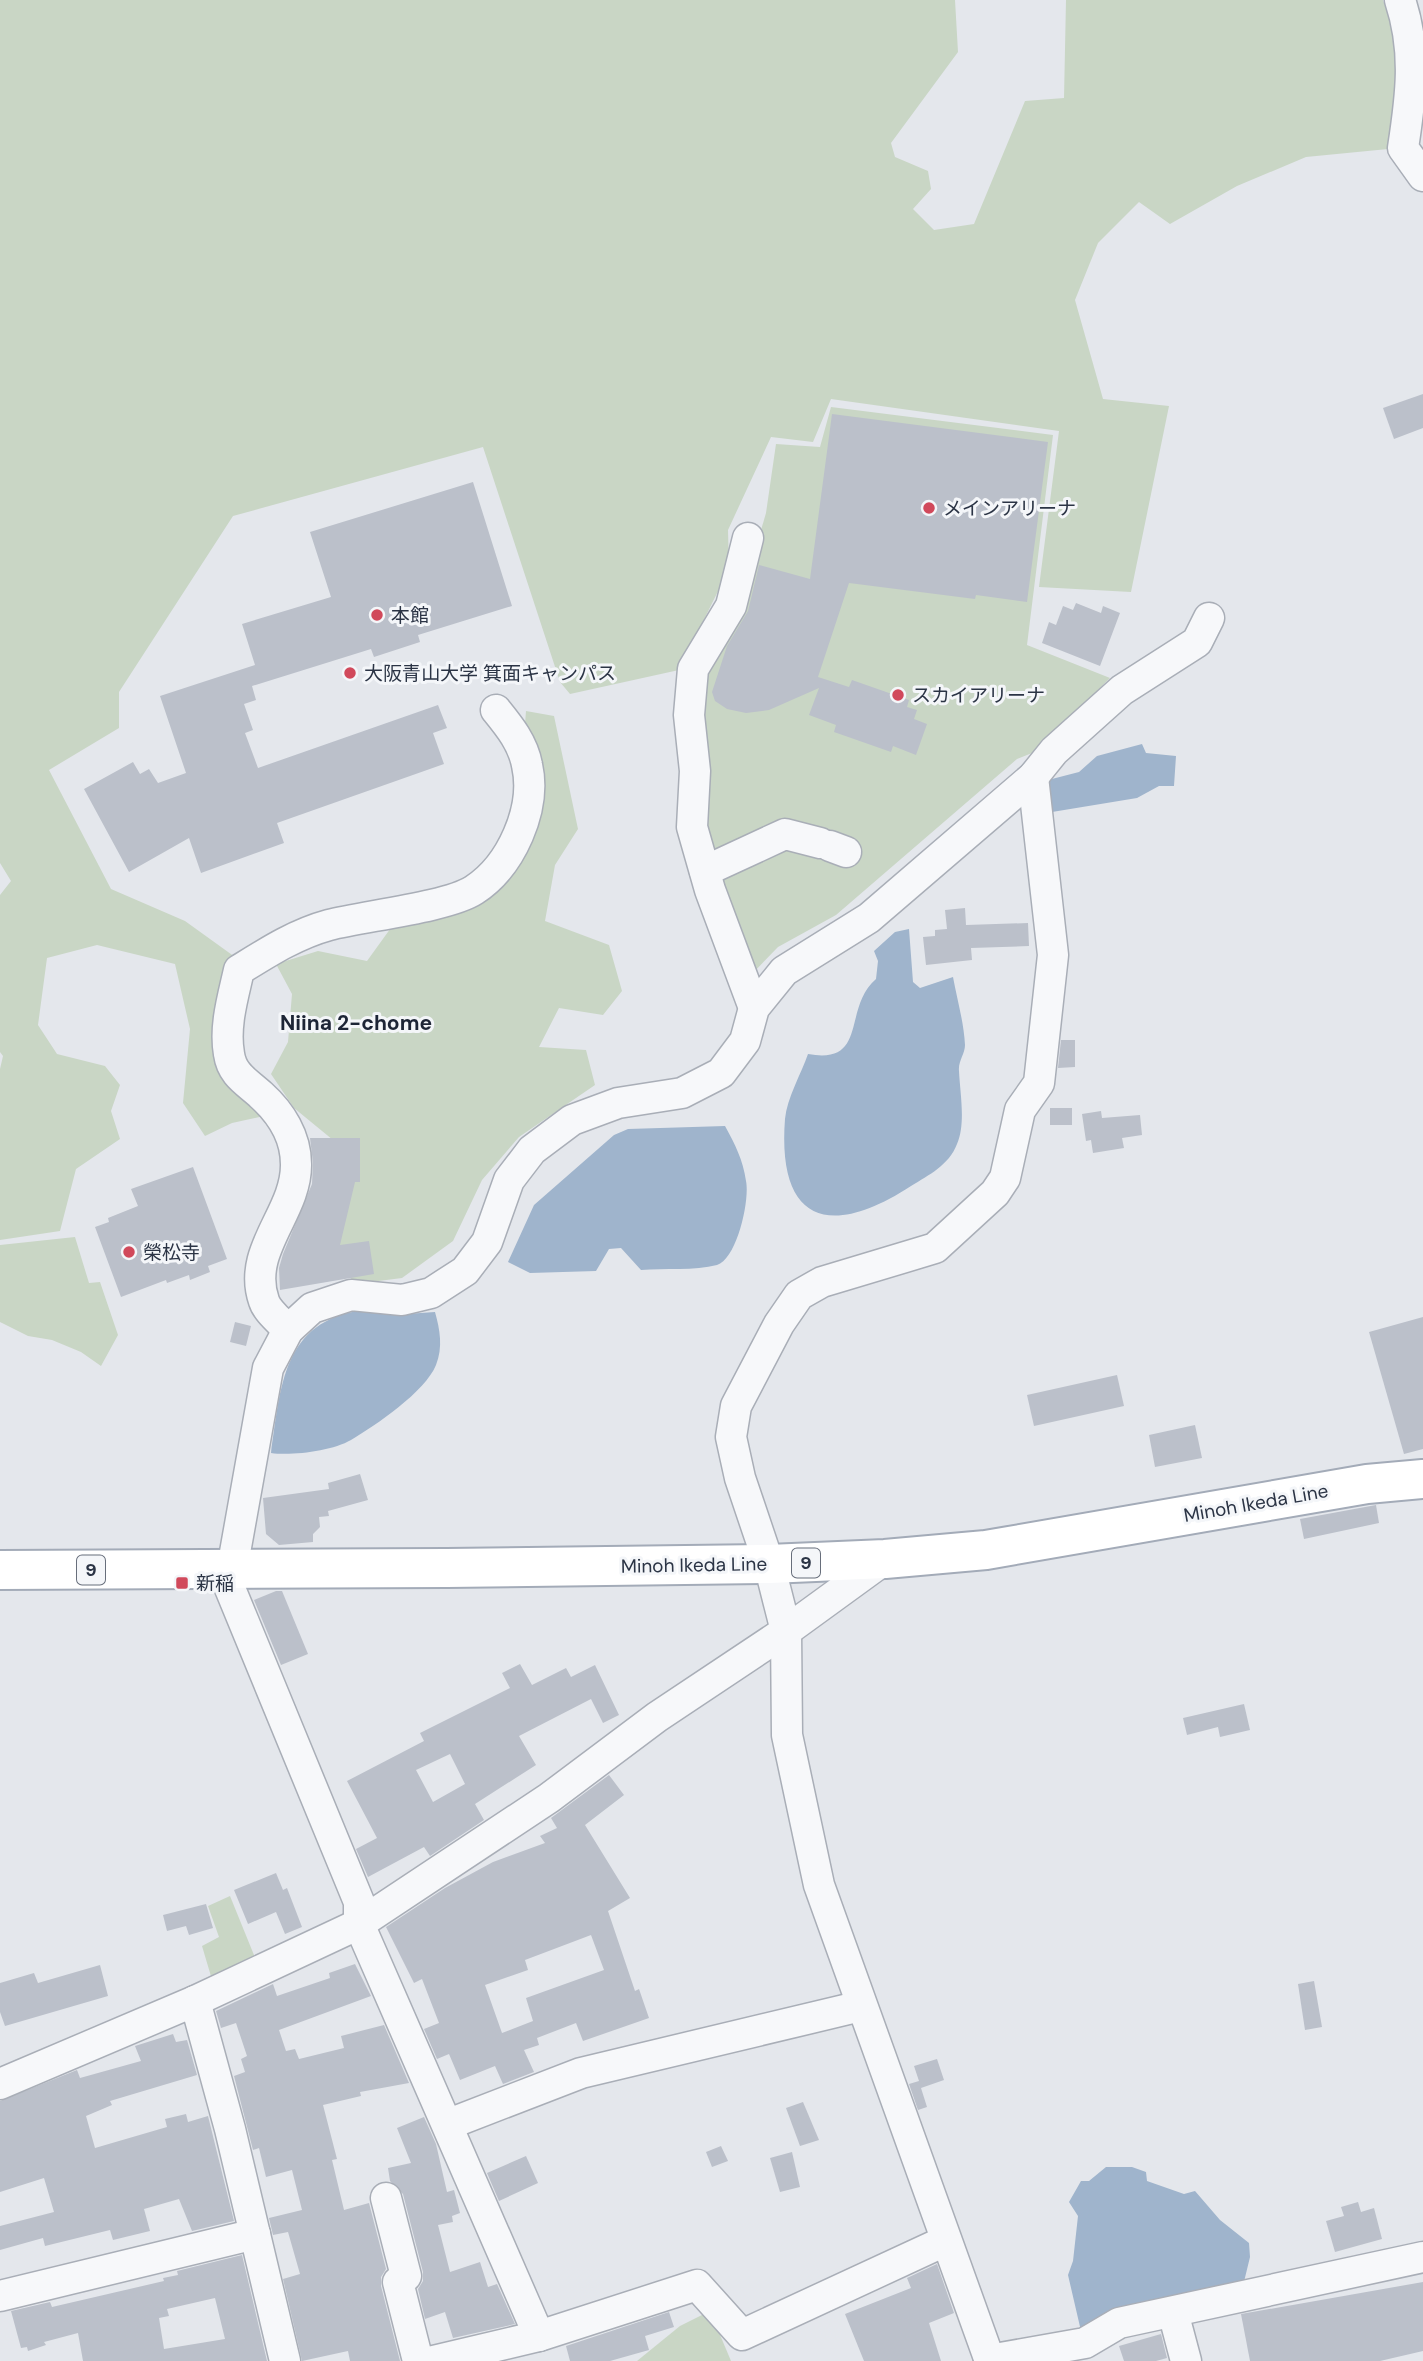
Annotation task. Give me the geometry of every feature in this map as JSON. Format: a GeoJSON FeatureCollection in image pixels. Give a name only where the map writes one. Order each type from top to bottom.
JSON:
{"type":"FeatureCollection","features":[{"type":"Feature","properties":{"kind":"main road","name":"Minoh Ikeda Line"},"geometry":{"type":"LineString","coordinates":[[0,1570],[769,1564],[885,1559],[986,1550],[1367,1484],[1423,1479]]}},
{"type":"Feature","properties":{"kind":"street"},"geometry":{"type":"LineString","coordinates":[[1400,0],[1413,52],[1412,91],[1403,148],[1423,176]]}},
{"type":"Feature","properties":{"kind":"street"},"geometry":{"type":"LineString","coordinates":[[748,538],[731,606],[693,669],[689,715],[695,771],[692,827],[754,1008]]}},
{"type":"Feature","properties":{"kind":"street"},"geometry":{"type":"LineString","coordinates":[[539,2336],[449,2124],[359,1924],[359,1902],[229,1586],[268,1368],[288,1330],[312,1308],[351,1295],[402,1300],[431,1293],[465,1271],[487,1242],[509,1181],[532,1150],[572,1120],[618,1103],[682,1093],[721,1073],[745,1041],[754,1008],[784,971],[869,918],[1033,777],[1054,751],[1122,690],[1197,642],[1209,618]]}},
{"type":"Feature","properties":{"kind":"street"},"geometry":{"type":"LineString","coordinates":[[288,1330],[264,1304],[259,1272],[267,1243],[288,1200],[296,1166],[293,1141],[282,1118],[262,1095],[237,1076],[229,1055],[228,1018],[239,970],[280,944],[327,926],[472,891],[500,867],[518,838],[526,806],[528,766],[516,734],[496,710]]}},
{"type":"Feature","properties":{"kind":"street"},"geometry":{"type":"LineString","coordinates":[[1033,777],[1053,955],[1040,1083],[1020,1110],[1005,1178],[985,1202],[935,1248],[822,1282],[799,1295],[779,1324],[736,1406],[731,1437],[740,1478],[769,1564],[786,1631],[788,1735],[819,1885],[990,2360],[1086,2343],[1119,2323],[1423,2258]]}},
{"type":"Feature","properties":{"kind":"street"},"geometry":{"type":"LineString","coordinates":[[705,870],[785,834],[832,847]]}},
{"type":"Feature","properties":{"kind":"street"},"geometry":{"type":"LineString","coordinates":[[0,2084],[195,2001],[359,1924],[549,1798],[657,1717],[786,1631],[885,1559]]}},
{"type":"Feature","properties":{"kind":"street"},"geometry":{"type":"LineString","coordinates":[[195,2001],[285,2361]]}},
{"type":"Feature","properties":{"kind":"street"},"geometry":{"type":"LineString","coordinates":[[449,2124],[581,2073],[861,2006]]}},
{"type":"Feature","properties":{"kind":"street"},"geometry":{"type":"LineString","coordinates":[[386,2198],[406,2276],[398,2282],[418,2361]]}},
{"type":"Feature","properties":{"kind":"street"},"geometry":{"type":"LineString","coordinates":[[0,2297],[255,2234]]}},
{"type":"Feature","properties":{"kind":"street"},"geometry":{"type":"LineString","coordinates":[[433,2361],[539,2336],[697,2285],[742,2335],[945,2241]]}},
{"type":"Feature","properties":{"kind":"street"},"geometry":{"type":"LineString","coordinates":[[1173,2312],[1186,2361]]}},
{"type":"Feature","properties":{"kind":"green space"},"geometry":{"type":"Polygon","coordinates":[[[0,0],[955,0],[958,52],[891,143],[895,157],[928,171],[931,189],[913,209],[934,230],[974,224],[1025,101],[1064,98],[1066,0],[1383,0],[1397,57],[1397,91],[1388,149],[1306,157],[1237,186],[1170,224],[1139,202],[1098,243],[1075,300],[1103,399],[1169,406],[1131,592],[1039,587],[1059,431],[831,399],[813,442],[771,437],[728,530],[729,569],[679,670],[570,694],[560,682],[483,447],[233,516],[119,692],[119,728],[49,770],[111,889],[185,921],[235,957],[222,1018],[264,1116],[232,1123],[205,1136],[183,1103],[190,1029],[175,964],[97,945],[47,958],[38,1025],[57,1054],[105,1066],[120,1085],[111,1111],[120,1139],[76,1169],[60,1231],[0,1240],[0,1069],[3,1056],[0,1052],[0,895],[11,881],[0,863],[0,0]]]}},
{"type":"Feature","properties":{"kind":"green space","name":"スカイアリーナ"},"geometry":{"type":"Polygon","coordinates":[[[831,407],[1053,435],[1027,645],[1110,678],[1037,751],[1017,759],[836,915],[778,947],[751,975],[703,827],[700,712],[705,677],[738,609],[766,513],[776,444],[820,447],[831,407]]]}},
{"type":"Feature","properties":{"kind":"green space"},"geometry":{"type":"Polygon","coordinates":[[[526,711],[554,716],[578,829],[555,865],[545,921],[609,945],[622,991],[603,1015],[559,1008],[539,1047],[586,1050],[595,1085],[519,1137],[482,1180],[453,1241],[402,1278],[355,1284],[335,1257],[344,1149],[294,1108],[271,1074],[288,1042],[292,994],[276,964],[318,951],[367,961],[393,925],[469,905],[538,760],[525,724],[526,711]]]}},
{"type":"Feature","properties":{"kind":"green space"},"geometry":{"type":"Polygon","coordinates":[[[75,1237],[89,1283],[100,1282],[118,1335],[101,1366],[81,1352],[52,1340],[28,1336],[0,1322],[0,1245],[75,1237]]]}},
{"type":"Feature","properties":{"kind":"green space"},"geometry":{"type":"Polygon","coordinates":[[[230,1896],[258,1965],[213,1983],[202,1946],[219,1937],[208,1906],[230,1896]]]}},
{"type":"Feature","properties":{"kind":"green space"},"geometry":{"type":"Polygon","coordinates":[[[710,2311],[731,2361],[637,2361],[680,2326],[710,2311]]]}},
{"type":"Feature","properties":{"kind":"water"},"geometry":{"type":"Polygon","coordinates":[[[1142,744],[1146,753],[1176,756],[1174,786],[1159,786],[1137,798],[1052,812],[1048,780],[1079,772],[1097,756],[1142,744]]]}},
{"type":"Feature","properties":{"kind":"water"},"geometry":{"type":"Polygon","coordinates":[[[909,929],[913,982],[920,988],[953,977],[965,1045],[959,1067],[962,1117],[960,1136],[949,1158],[938,1169],[882,1203],[856,1213],[833,1216],[815,1211],[800,1200],[790,1181],[785,1154],[788,1103],[808,1054],[827,1055],[840,1051],[847,1043],[860,1004],[876,979],[878,961],[874,951],[895,932],[909,929]]]}},
{"type":"Feature","properties":{"kind":"water"},"geometry":{"type":"Polygon","coordinates":[[[725,1126],[741,1159],[747,1190],[744,1214],[736,1241],[731,1252],[717,1265],[689,1269],[641,1270],[621,1248],[609,1249],[596,1271],[530,1273],[508,1262],[534,1205],[614,1135],[628,1129],[725,1126]]]}},
{"type":"Feature","properties":{"kind":"water"},"geometry":{"type":"Polygon","coordinates":[[[363,1310],[392,1315],[435,1312],[440,1345],[436,1365],[430,1375],[399,1407],[343,1444],[312,1452],[271,1453],[283,1382],[290,1361],[301,1343],[316,1328],[336,1317],[363,1310]]]}},
{"type":"Feature","properties":{"kind":"water"},"geometry":{"type":"Polygon","coordinates":[[[1106,2167],[1132,2167],[1146,2172],[1147,2181],[1184,2194],[1195,2191],[1220,2220],[1249,2243],[1250,2257],[1242,2290],[1081,2331],[1068,2275],[1073,2261],[1078,2216],[1069,2202],[1081,2181],[1089,2181],[1106,2167]]]}},
{"type":"Feature","properties":{"kind":"building"},"geometry":{"type":"Polygon","coordinates":[[[1423,394],[1423,428],[1394,439],[1383,408],[1423,394]]]}},
{"type":"Feature","properties":{"kind":"building","name":"メインアリーナ"},"geometry":{"type":"Polygon","coordinates":[[[832,414],[1048,442],[1027,602],[976,595],[975,599],[849,583],[818,677],[849,687],[852,680],[909,700],[907,707],[917,710],[914,719],[927,724],[916,755],[893,746],[891,752],[834,732],[836,725],[809,715],[819,688],[769,710],[746,713],[727,709],[715,701],[712,692],[727,646],[748,611],[759,565],[810,579],[832,414]]]}},
{"type":"Feature","properties":{"kind":"building"},"geometry":{"type":"Polygon","coordinates":[[[473,482],[512,606],[418,635],[420,642],[374,657],[371,649],[252,686],[256,700],[244,704],[253,730],[245,733],[258,768],[438,705],[447,728],[433,733],[444,764],[277,823],[284,843],[201,873],[189,838],[129,872],[84,789],[133,762],[140,774],[149,769],[158,783],[186,773],[160,696],[255,665],[242,624],[331,597],[310,532],[473,482]]]}},
{"type":"Feature","properties":{"kind":"building"},"geometry":{"type":"Polygon","coordinates":[[[1076,603],[1101,613],[1103,606],[1120,613],[1100,666],[1042,643],[1049,622],[1056,625],[1063,606],[1073,610],[1076,603]]]}},
{"type":"Feature","properties":{"kind":"building"},"geometry":{"type":"Polygon","coordinates":[[[965,908],[966,925],[1028,923],[1029,946],[971,948],[972,960],[926,965],[923,937],[935,936],[935,930],[947,929],[945,910],[965,908]]]}},
{"type":"Feature","properties":{"kind":"building"},"geometry":{"type":"Polygon","coordinates":[[[1061,1040],[1075,1040],[1075,1067],[1058,1068],[1061,1040]]]}},
{"type":"Feature","properties":{"kind":"building"},"geometry":{"type":"Polygon","coordinates":[[[1050,1108],[1072,1108],[1072,1125],[1050,1125],[1050,1108]]]}},
{"type":"Feature","properties":{"kind":"building"},"geometry":{"type":"Polygon","coordinates":[[[1101,1111],[1102,1118],[1140,1115],[1142,1135],[1122,1138],[1124,1148],[1093,1153],[1091,1140],[1086,1141],[1082,1114],[1101,1111]]]}},
{"type":"Feature","properties":{"kind":"building"},"geometry":{"type":"Polygon","coordinates":[[[310,1138],[360,1138],[360,1182],[355,1182],[340,1245],[369,1241],[374,1274],[280,1290],[279,1268],[283,1254],[312,1184],[310,1138]]]}},
{"type":"Feature","properties":{"kind":"building"},"geometry":{"type":"Polygon","coordinates":[[[193,1167],[227,1259],[208,1266],[210,1272],[190,1280],[189,1275],[167,1283],[166,1280],[121,1297],[95,1227],[109,1222],[108,1218],[138,1206],[131,1189],[193,1167]]]}},
{"type":"Feature","properties":{"kind":"building"},"geometry":{"type":"Polygon","coordinates":[[[1423,1317],[1423,1449],[1404,1454],[1369,1332],[1423,1317]]]}},
{"type":"Feature","properties":{"kind":"building"},"geometry":{"type":"Polygon","coordinates":[[[235,1322],[251,1326],[246,1346],[230,1342],[235,1322]]]}},
{"type":"Feature","properties":{"kind":"building"},"geometry":{"type":"Polygon","coordinates":[[[1117,1375],[1124,1406],[1034,1426],[1027,1395],[1117,1375]]]}},
{"type":"Feature","properties":{"kind":"building"},"geometry":{"type":"Polygon","coordinates":[[[1195,1425],[1202,1458],[1155,1467],[1149,1435],[1195,1425]]]}},
{"type":"Feature","properties":{"kind":"building"},"geometry":{"type":"Polygon","coordinates":[[[360,1474],[368,1500],[328,1511],[329,1516],[319,1517],[320,1527],[313,1534],[313,1542],[279,1545],[266,1534],[263,1498],[329,1489],[328,1483],[360,1474]]]}},
{"type":"Feature","properties":{"kind":"building"},"geometry":{"type":"Polygon","coordinates":[[[1376,1505],[1379,1523],[1304,1539],[1300,1519],[1376,1505]]]}},
{"type":"Feature","properties":{"kind":"building"},"geometry":{"type":"Polygon","coordinates":[[[282,1591],[308,1654],[281,1665],[254,1600],[282,1591]]]}},
{"type":"Feature","properties":{"kind":"building"},"geometry":{"type":"Polygon","coordinates":[[[520,1664],[532,1685],[566,1668],[571,1677],[595,1665],[619,1715],[603,1723],[591,1699],[519,1736],[536,1765],[475,1804],[484,1820],[430,1856],[424,1847],[368,1877],[356,1849],[377,1838],[347,1781],[424,1741],[420,1733],[510,1688],[502,1673],[520,1664]],[[450,1754],[416,1770],[433,1802],[465,1784],[450,1754]]]}},
{"type":"Feature","properties":{"kind":"building"},"geometry":{"type":"Polygon","coordinates":[[[1244,1704],[1250,1730],[1220,1737],[1218,1727],[1187,1735],[1183,1718],[1244,1704]]]}},
{"type":"Feature","properties":{"kind":"building"},"geometry":{"type":"Polygon","coordinates":[[[609,1775],[624,1795],[585,1825],[630,1898],[608,1911],[635,1991],[639,1989],[649,2018],[583,2041],[576,2023],[537,2038],[539,2045],[524,2050],[534,2072],[503,2084],[495,2066],[460,2080],[449,2054],[437,2059],[424,2029],[439,2023],[422,1979],[414,1983],[386,1927],[445,1888],[493,1862],[545,1843],[540,1836],[557,1828],[551,1818],[609,1775]],[[591,1935],[525,1960],[528,1970],[485,1985],[502,2033],[533,2021],[526,1998],[604,1970],[591,1935]]]}},
{"type":"Feature","properties":{"kind":"building"},"geometry":{"type":"Polygon","coordinates":[[[276,1873],[283,1890],[287,1888],[302,1927],[285,1934],[276,1912],[248,1924],[234,1890],[276,1873]]]}},
{"type":"Feature","properties":{"kind":"building"},"geometry":{"type":"Polygon","coordinates":[[[206,1904],[213,1928],[189,1935],[186,1926],[167,1931],[163,1915],[206,1904]]]}},
{"type":"Feature","properties":{"kind":"building"},"geometry":{"type":"Polygon","coordinates":[[[355,1964],[371,1996],[279,2030],[286,2051],[295,2049],[299,2059],[344,2048],[341,2036],[384,2025],[409,2083],[360,2092],[361,2096],[323,2105],[337,2159],[332,2160],[344,2210],[369,2203],[386,2269],[381,2277],[381,2286],[400,2361],[350,2361],[348,2351],[302,2361],[283,2279],[300,2274],[288,2232],[273,2235],[269,2218],[302,2210],[292,2170],[266,2177],[259,2148],[253,2150],[234,2076],[245,2072],[241,2059],[247,2056],[236,2023],[221,2028],[216,2011],[273,1984],[277,1996],[330,1978],[329,1973],[355,1964]]]}},
{"type":"Feature","properties":{"kind":"building"},"geometry":{"type":"Polygon","coordinates":[[[100,1965],[108,1996],[5,2026],[0,2012],[0,1983],[34,1973],[38,1983],[100,1965]]]}},
{"type":"Feature","properties":{"kind":"building"},"geometry":{"type":"Polygon","coordinates":[[[1314,1981],[1322,2027],[1305,2030],[1298,1984],[1314,1981]]]}},
{"type":"Feature","properties":{"kind":"building"},"geometry":{"type":"Polygon","coordinates":[[[173,2034],[176,2042],[187,2040],[197,2075],[110,2101],[112,2105],[86,2116],[95,2148],[167,2127],[165,2119],[186,2114],[188,2122],[208,2116],[234,2221],[192,2231],[179,2199],[144,2209],[150,2231],[113,2240],[110,2230],[45,2246],[43,2238],[0,2250],[0,2226],[54,2212],[44,2178],[0,2192],[0,2101],[77,2070],[80,2078],[141,2061],[135,2046],[173,2034]]]}},
{"type":"Feature","properties":{"kind":"building"},"geometry":{"type":"Polygon","coordinates":[[[937,2059],[944,2080],[921,2088],[927,2107],[918,2110],[909,2084],[919,2081],[914,2066],[937,2059]]]}},
{"type":"Feature","properties":{"kind":"building"},"geometry":{"type":"Polygon","coordinates":[[[803,2102],[819,2140],[800,2146],[786,2108],[803,2102]]]}},
{"type":"Feature","properties":{"kind":"building"},"geometry":{"type":"Polygon","coordinates":[[[424,2117],[436,2144],[447,2192],[454,2190],[460,2213],[452,2216],[453,2222],[438,2225],[450,2272],[480,2262],[488,2287],[497,2284],[515,2324],[453,2338],[445,2312],[425,2319],[418,2289],[423,2281],[423,2272],[403,2194],[390,2181],[388,2168],[411,2163],[397,2128],[424,2117]]]}},
{"type":"Feature","properties":{"kind":"building"},"geometry":{"type":"Polygon","coordinates":[[[721,2146],[728,2161],[712,2167],[706,2152],[721,2146]]]}},
{"type":"Feature","properties":{"kind":"building"},"geometry":{"type":"Polygon","coordinates":[[[792,2152],[800,2187],[780,2192],[770,2158],[792,2152]]]}},
{"type":"Feature","properties":{"kind":"building"},"geometry":{"type":"Polygon","coordinates":[[[526,2156],[538,2183],[499,2201],[487,2173],[526,2156]]]}},
{"type":"Feature","properties":{"kind":"building"},"geometry":{"type":"Polygon","coordinates":[[[1358,2202],[1361,2212],[1374,2208],[1382,2239],[1335,2252],[1326,2221],[1344,2216],[1341,2207],[1358,2202]]]}},
{"type":"Feature","properties":{"kind":"building"},"geometry":{"type":"Polygon","coordinates":[[[242,2255],[267,2361],[83,2361],[78,2333],[44,2342],[46,2345],[28,2351],[27,2347],[21,2348],[11,2311],[50,2302],[52,2307],[164,2281],[163,2278],[178,2275],[177,2271],[242,2255]],[[215,2298],[167,2309],[169,2316],[159,2318],[164,2349],[225,2339],[215,2298]]]}},
{"type":"Feature","properties":{"kind":"building"},"geometry":{"type":"Polygon","coordinates":[[[937,2264],[954,2313],[929,2323],[941,2361],[864,2361],[845,2314],[911,2288],[907,2278],[937,2264]]]}},
{"type":"Feature","properties":{"kind":"building"},"geometry":{"type":"Polygon","coordinates":[[[1423,2282],[1423,2351],[1380,2361],[1250,2361],[1241,2314],[1423,2282]]]}},
{"type":"Feature","properties":{"kind":"building"},"geometry":{"type":"Polygon","coordinates":[[[669,2312],[674,2327],[645,2336],[649,2350],[610,2361],[570,2361],[566,2346],[669,2312]]]}},
{"type":"Feature","properties":{"kind":"building"},"geometry":{"type":"Polygon","coordinates":[[[1161,2334],[1167,2358],[1156,2361],[1124,2361],[1119,2346],[1161,2334]]]}},
{"type":"Feature","properties":{"kind":"place","name":"メインアリーナ"},"geometry":{"type":"Point","coordinates":[929,508]}},
{"type":"Feature","properties":{"kind":"place","name":"本館"},"geometry":{"type":"Point","coordinates":[377,615]}},
{"type":"Feature","properties":{"kind":"place","name":"大阪青山大学 箕面キャンパス"},"geometry":{"type":"Point","coordinates":[350,673]}},
{"type":"Feature","properties":{"kind":"place","name":"スカイアリーナ"},"geometry":{"type":"Point","coordinates":[898,695]}},
{"type":"Feature","properties":{"kind":"place","name":"榮松寺"},"geometry":{"type":"Point","coordinates":[129,1252]}},
{"type":"Feature","properties":{"kind":"place","name":"新稲"},"geometry":{"type":"Point","coordinates":[182,1583]}},
{"type":"Feature","properties":{"kind":"district","name":"Niina 2-chome"},"geometry":{"type":"Point","coordinates":[356,1023]}}]}
